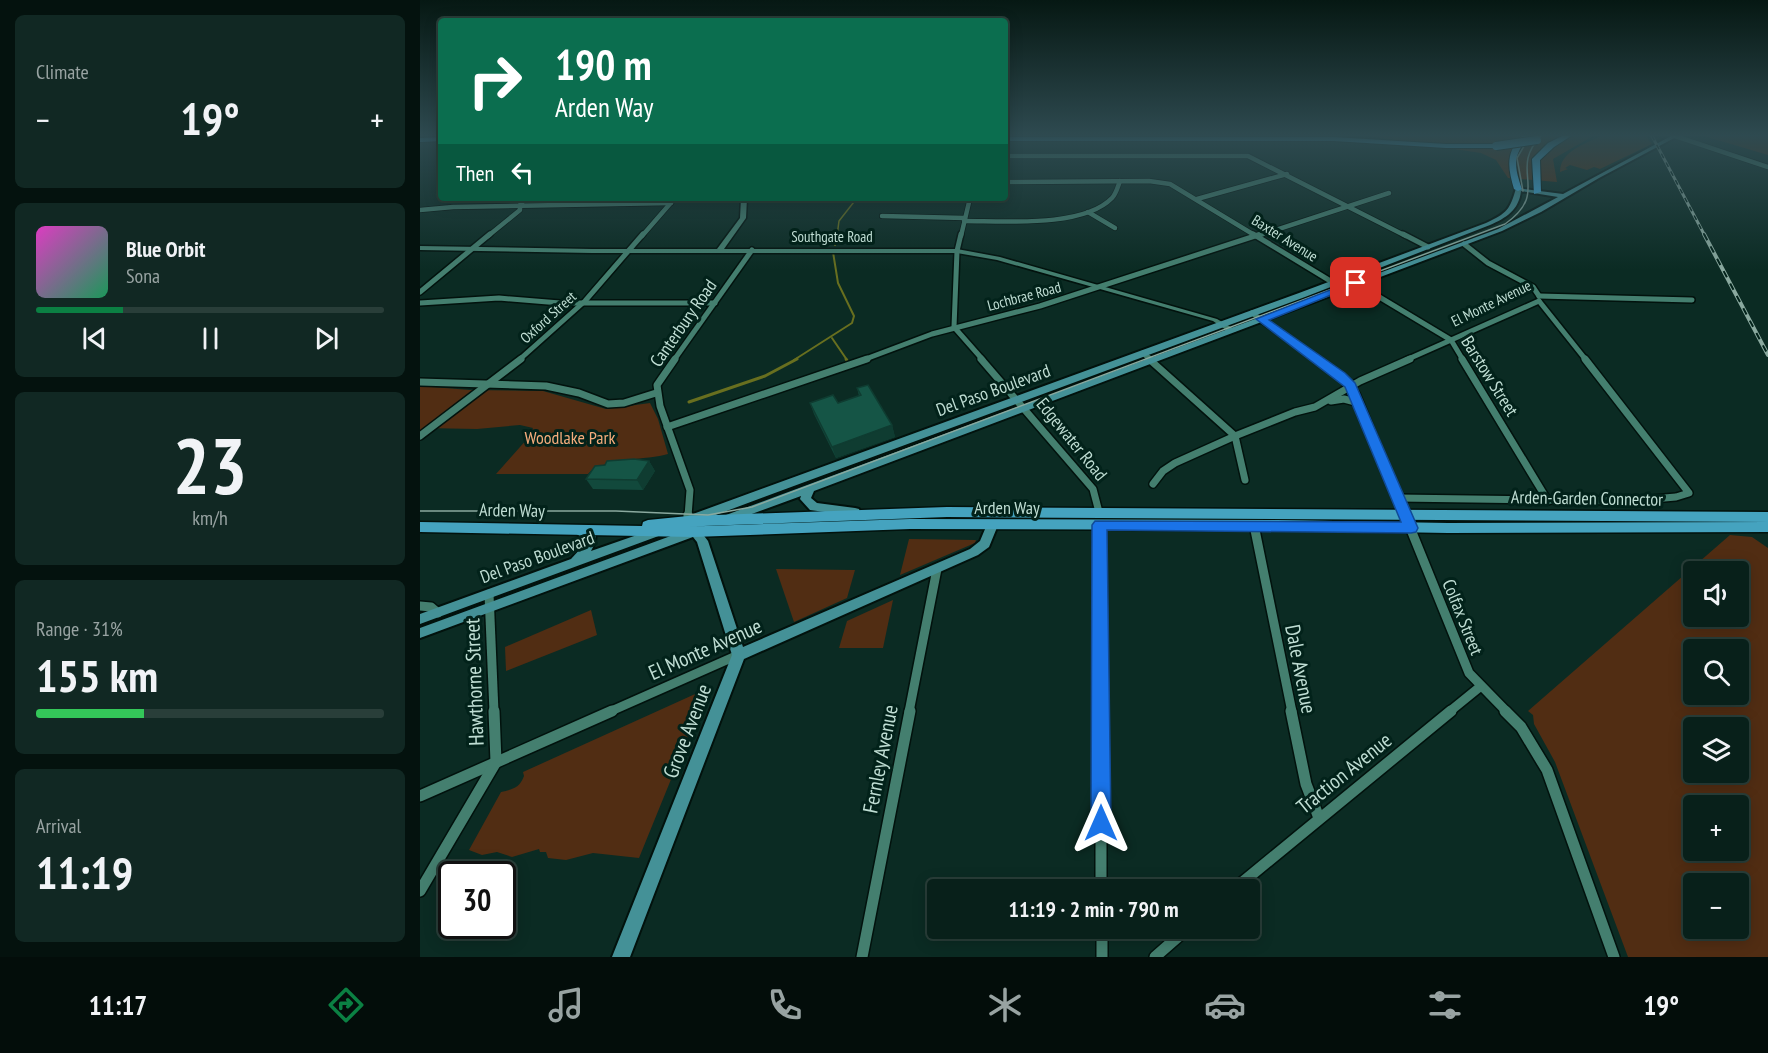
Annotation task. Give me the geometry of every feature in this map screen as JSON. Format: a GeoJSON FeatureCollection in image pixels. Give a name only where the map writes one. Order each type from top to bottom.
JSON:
{"type":"FeatureCollection","features":[{"type":"Feature","properties":{"kind":"highway"},"geometry":{"type":"LineString","coordinates":[[1516,181],[1518,189]]}},
{"type":"Feature","properties":{"kind":"highway"},"geometry":{"type":"LineString","coordinates":[[1535,181],[1536,195]]}},
{"type":"Feature","properties":{"kind":"main road","name":"Del Paso Boulevard"},"geometry":{"type":"LineString","coordinates":[[420,619],[438,612],[489,600],[1020,404],[1151,360],[1464,244],[1519,220],[1592,181]]}},
{"type":"Feature","properties":{"kind":"main road"},"geometry":{"type":"LineString","coordinates":[[1518,189],[1536,195],[1563,196]]}},
{"type":"Feature","properties":{"kind":"main road","name":"Del Paso Boulevard"},"geometry":{"type":"LineString","coordinates":[[728,519],[809,489],[1143,353],[1334,283],[1505,216],[1515,206],[1518,189]]}},
{"type":"Feature","properties":{"kind":"main road"},"geometry":{"type":"LineString","coordinates":[[1519,220],[1532,205]]}},
{"type":"Feature","properties":{"kind":"main road"},"geometry":{"type":"LineString","coordinates":[[809,489],[805,499],[810,505],[861,513]]}},
{"type":"Feature","properties":{"kind":"main road"},"geometry":{"type":"LineString","coordinates":[[919,512],[939,518],[977,520],[992,525]]}},
{"type":"Feature","properties":{"kind":"main road","name":"Arden Way"},"geometry":{"type":"LineString","coordinates":[[603,529],[660,532],[728,519],[919,512],[1254,525],[1411,528]]}},
{"type":"Feature","properties":{"kind":"main road","name":"Arden Way"},"geometry":{"type":"LineString","coordinates":[[420,527],[579,530],[691,526],[992,525],[1099,518],[1406,515]]}},
{"type":"Feature","properties":{"kind":"main road","name":"Arden-Garden Connector"},"geometry":{"type":"LineString","coordinates":[[1406,515],[1768,527]]}},
{"type":"Feature","properties":{"kind":"main road","name":"Arden-Garden Connector"},"geometry":{"type":"LineString","coordinates":[[1411,528],[1768,517]]}},
{"type":"Feature","properties":{"kind":"main road","name":"El Monte Avenue"},"geometry":{"type":"LineString","coordinates":[[739,655],[983,547],[992,525]]}},
{"type":"Feature","properties":{"kind":"main road"},"geometry":{"type":"LineString","coordinates":[[691,526],[702,541],[739,655]]}},
{"type":"Feature","properties":{"kind":"main road"},"geometry":{"type":"LineString","coordinates":[[574,563],[587,549],[591,539],[590,535],[579,530]]}},
{"type":"Feature","properties":{"kind":"main road","name":"Del Paso Boulevard"},"geometry":{"type":"LineString","coordinates":[[420,633],[574,563],[660,532]]}},
{"type":"Feature","properties":{"kind":"main road","name":"Grove Avenue"},"geometry":{"type":"LineString","coordinates":[[621,957],[739,655]]}},
{"type":"Feature","properties":{"kind":"street"},"geometry":{"type":"LineString","coordinates":[[882,216],[1046,220],[1088,212],[1113,197],[1119,188],[1120,181]]}},
{"type":"Feature","properties":{"kind":"street"},"geometry":{"type":"LineString","coordinates":[[1197,199],[1263,181]]}},
{"type":"Feature","properties":{"kind":"street"},"geometry":{"type":"LineString","coordinates":[[1300,181],[1428,247]]}},
{"type":"Feature","properties":{"kind":"street","name":"Baxter Avenue"},"geometry":{"type":"LineString","coordinates":[[1008,182],[1166,183],[1197,199],[1342,288]]}},
{"type":"Feature","properties":{"kind":"street","name":"Lochbrae Road"},"geometry":{"type":"LineString","coordinates":[[667,426],[954,327],[1024,311],[1389,194]]}},
{"type":"Feature","properties":{"kind":"street"},"geometry":{"type":"LineString","coordinates":[[420,292],[520,210],[524,201]]}},
{"type":"Feature","properties":{"kind":"street"},"geometry":{"type":"LineString","coordinates":[[420,210],[447,207],[520,207],[651,201]]}},
{"type":"Feature","properties":{"kind":"street","name":"Oxford Street"},"geometry":{"type":"LineString","coordinates":[[420,436],[488,385],[558,327],[632,250],[672,201]]}},
{"type":"Feature","properties":{"kind":"street"},"geometry":{"type":"LineString","coordinates":[[720,250],[743,218],[744,201]]}},
{"type":"Feature","properties":{"kind":"street"},"geometry":{"type":"LineString","coordinates":[[954,327],[957,251],[969,201]]}},
{"type":"Feature","properties":{"kind":"street"},"geometry":{"type":"LineString","coordinates":[[1088,212],[1115,228]]}},
{"type":"Feature","properties":{"kind":"street"},"geometry":{"type":"LineString","coordinates":[[1398,498],[1420,500],[1642,500],[1676,497],[1689,493],[1539,298],[1533,287],[1488,263],[1464,244]]}},
{"type":"Feature","properties":{"kind":"street","name":"Southgate Road"},"geometry":{"type":"LineString","coordinates":[[420,248],[957,251],[998,258],[1099,287],[1224,324],[1232,330]]}},
{"type":"Feature","properties":{"kind":"street","name":"Canterbury Road"},"geometry":{"type":"LineString","coordinates":[[691,526],[691,498],[657,393],[657,385],[752,250]]}},
{"type":"Feature","properties":{"kind":"street","name":"Barstow Street"},"geometry":{"type":"LineString","coordinates":[[1346,277],[1451,340],[1548,501]]}},
{"type":"Feature","properties":{"kind":"street"},"geometry":{"type":"LineString","coordinates":[[420,303],[499,298],[583,303],[715,303]]}},
{"type":"Feature","properties":{"kind":"street","name":"El Monte Avenue"},"geometry":{"type":"LineString","coordinates":[[1320,405],[1351,386],[1539,298],[1692,300]]}},
{"type":"Feature","properties":{"kind":"street","name":"Colfax Street"},"geometry":{"type":"LineString","coordinates":[[1252,313],[1351,386],[1406,515],[1467,669],[1521,727],[1544,764],[1614,957]]}},
{"type":"Feature","properties":{"kind":"street","name":"Edgewater Road"},"geometry":{"type":"LineString","coordinates":[[954,327],[1093,489],[1099,518],[1101,879]]}},
{"type":"Feature","properties":{"kind":"street"},"geometry":{"type":"LineString","coordinates":[[1143,353],[1235,436],[1245,480]]}},
{"type":"Feature","properties":{"kind":"street"},"geometry":{"type":"LineString","coordinates":[[420,382],[552,386],[608,404],[624,403],[657,393]]}},
{"type":"Feature","properties":{"kind":"street","name":"El Monte Avenue"},"geometry":{"type":"LineString","coordinates":[[1153,484],[1175,463],[1235,436],[1341,398],[1359,403]]}},
{"type":"Feature","properties":{"kind":"street","name":"Dale Avenue"},"geometry":{"type":"LineString","coordinates":[[1254,525],[1306,784],[1319,818]]}},
{"type":"Feature","properties":{"kind":"street","name":"Fernley Avenue"},"geometry":{"type":"LineString","coordinates":[[862,957],[937,568]]}},
{"type":"Feature","properties":{"kind":"street","name":"Hawthorne Street"},"geometry":{"type":"LineString","coordinates":[[420,891],[496,762],[489,600]]}},
{"type":"Feature","properties":{"kind":"street"},"geometry":{"type":"LineString","coordinates":[[420,606],[431,607],[438,612]]}},
{"type":"Feature","properties":{"kind":"street","name":"El Monte Avenue"},"geometry":{"type":"LineString","coordinates":[[420,796],[739,655]]}},
{"type":"Feature","properties":{"kind":"street","name":"Traction Avenue"},"geometry":{"type":"LineString","coordinates":[[1246,879],[1481,686]]}},
{"type":"Feature","properties":{"kind":"street"},"geometry":{"type":"LineString","coordinates":[[1101,939],[1102,957]]}},
{"type":"Feature","properties":{"kind":"street"},"geometry":{"type":"LineString","coordinates":[[1155,957],[1175,939]]}},
{"type":"Feature","properties":{"kind":"green space","name":"Woodlake Park"},"geometry":{"type":"Polygon","coordinates":[[[420,386],[470,390],[543,391],[606,409],[650,403],[658,419],[668,454],[614,462],[594,469],[588,474],[496,474],[528,438],[533,428],[520,425],[477,429],[423,428],[420,431],[420,386]]]}},
{"type":"Feature","properties":{"kind":"green space"},"geometry":{"type":"Polygon","coordinates":[[[1730,535],[1752,537],[1768,548],[1768,957],[1628,957],[1555,762],[1534,724],[1533,715],[1528,711],[1683,576],[1683,627],[1749,627],[1749,561],[1700,561],[1730,535]]]}},
{"type":"Feature","properties":{"kind":"green space"},"geometry":{"type":"Polygon","coordinates":[[[909,539],[976,540],[975,543],[900,575],[909,539]]]}},
{"type":"Feature","properties":{"kind":"green space"},"geometry":{"type":"Polygon","coordinates":[[[776,569],[855,570],[847,598],[794,622],[776,569]]]}},
{"type":"Feature","properties":{"kind":"green space"},"geometry":{"type":"Polygon","coordinates":[[[893,600],[883,648],[839,648],[847,621],[893,600]]]}},
{"type":"Feature","properties":{"kind":"green space"},"geometry":{"type":"Polygon","coordinates":[[[591,610],[597,635],[506,671],[505,647],[591,610]]]}},
{"type":"Feature","properties":{"kind":"green space"},"geometry":{"type":"Polygon","coordinates":[[[704,690],[707,691],[639,858],[593,853],[566,860],[548,858],[546,852],[540,852],[539,849],[512,857],[497,852],[482,855],[469,850],[501,792],[517,786],[524,776],[523,772],[704,690]]]}},
{"type":"Feature","properties":{"kind":"building"},"geometry":{"type":"Polygon","coordinates":[[[868,385],[892,425],[832,447],[810,403],[833,395],[838,403],[861,395],[857,388],[868,385]]]}},
{"type":"Feature","properties":{"kind":"building"},"geometry":{"type":"Polygon","coordinates":[[[634,459],[649,461],[637,480],[586,479],[595,466],[605,465],[607,461],[634,459]]]}},
{"type":"Feature","properties":{"kind":"waterway"},"geometry":{"type":"LineString","coordinates":[[837,236],[839,221],[855,201]]}},
{"type":"Feature","properties":{"kind":"waterway"},"geometry":{"type":"LineString","coordinates":[[835,245],[837,234]]}},
{"type":"Feature","properties":{"kind":"waterway"},"geometry":{"type":"LineString","coordinates":[[794,360],[852,323],[854,316],[838,283],[833,252]]}},
{"type":"Feature","properties":{"kind":"waterway"},"geometry":{"type":"LineString","coordinates":[[832,338],[847,360]]}},
{"type":"Feature","properties":{"kind":"waterway"},"geometry":{"type":"LineString","coordinates":[[689,402],[765,376],[797,359]]}},
{"type":"Feature","properties":{"kind":"tram line"},"geometry":{"type":"LineString","coordinates":[[1521,181],[1523,191]]}},
{"type":"Feature","properties":{"kind":"tram line"},"geometry":{"type":"LineString","coordinates":[[420,511],[616,511],[708,515],[752,507],[1505,224],[1519,212],[1526,201],[1527,181]]}},
{"type":"Feature","properties":{"kind":"railway"},"geometry":{"type":"LineString","coordinates":[[1676,181],[1705,236]]}},
{"type":"Feature","properties":{"kind":"railway"},"geometry":{"type":"LineString","coordinates":[[1704,234],[1768,355]]}},
{"type":"Feature","properties":{"kind":"route"},"geometry":{"type":"LineString","coordinates":[[1101,823],[1100,525],[1305,525],[1411,528],[1351,386],[1261,319],[1356,283]]}}]}
